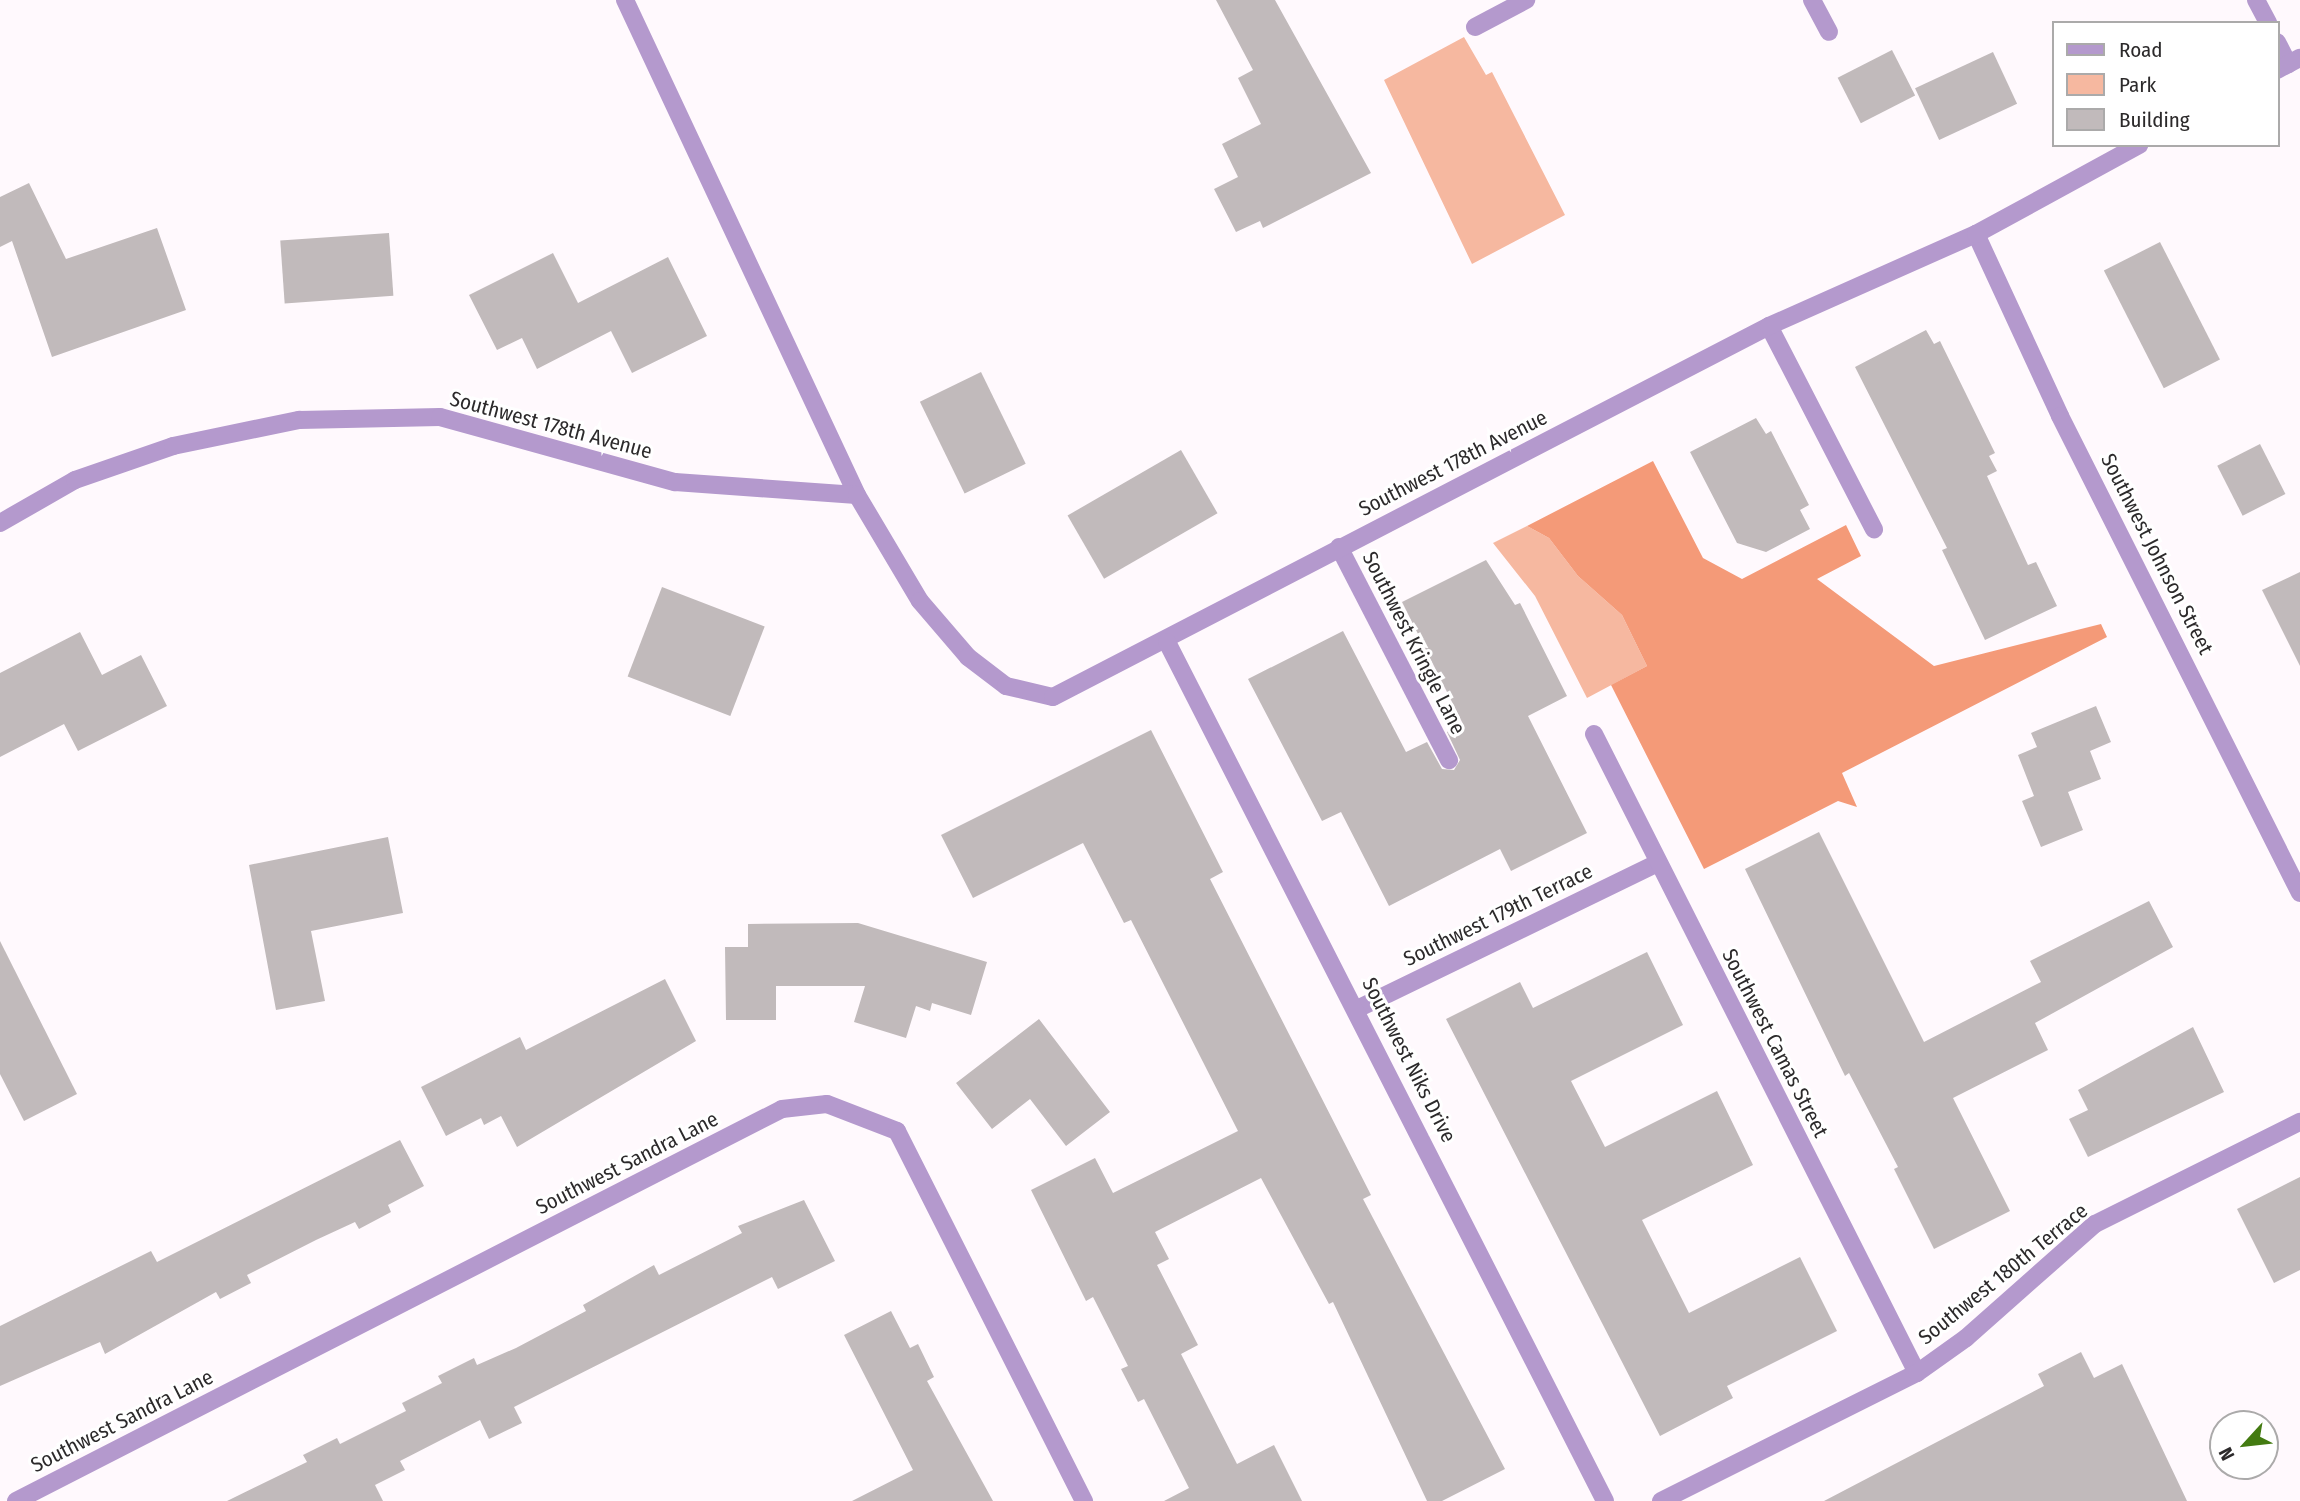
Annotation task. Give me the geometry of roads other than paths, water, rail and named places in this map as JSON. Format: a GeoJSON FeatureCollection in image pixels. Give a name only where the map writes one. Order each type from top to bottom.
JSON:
{"type":"FeatureCollection","features":[{"type":"Feature","properties":{"kind":"street","name":"Southwest 178th Avenue"},"geometry":{"type":"LineString","coordinates":[[625,0],[858,495],[920,601],[968,657],[1006,686],[1053,698],[1167,642],[1339,547],[1769,326],[1976,234],[2135,147]]}},
{"type":"Feature","properties":{"kind":"street"},"geometry":{"type":"LineString","coordinates":[[1475,27],[1526,0]]}},
{"type":"Feature","properties":{"kind":"street"},"geometry":{"type":"LineString","coordinates":[[1812,0],[1829,32]]}},
{"type":"Feature","properties":{"kind":"street"},"geometry":{"type":"LineString","coordinates":[[2256,0],[2267,21]]}},
{"type":"Feature","properties":{"kind":"street"},"geometry":{"type":"LineString","coordinates":[[2279,46],[2289,64]]}},
{"type":"Feature","properties":{"kind":"street","name":"Southwest Johnson Street"},"geometry":{"type":"LineString","coordinates":[[1976,234],[2060,416],[2300,893]]}},
{"type":"Feature","properties":{"kind":"street"},"geometry":{"type":"LineString","coordinates":[[1769,326],[1874,528]]}},
{"type":"Feature","properties":{"kind":"street","name":"Southwest 178th Avenue"},"geometry":{"type":"LineString","coordinates":[[0,523],[75,480],[133,460],[299,420],[440,417],[675,482],[858,495]]}},
{"type":"Feature","properties":{"kind":"street","name":"Southwest Kringle Lane"},"geometry":{"type":"LineString","coordinates":[[1339,547],[1449,760]]}},
{"type":"Feature","properties":{"kind":"street","name":"Southwest Niks Drive"},"geometry":{"type":"LineString","coordinates":[[1167,642],[1357,1009],[1605,1501]]}},
{"type":"Feature","properties":{"kind":"street","name":"Southwest Camas Street"},"geometry":{"type":"LineString","coordinates":[[1594,734],[1917,1373]]}},
{"type":"Feature","properties":{"kind":"street","name":"Southwest 179th Terrace"},"geometry":{"type":"LineString","coordinates":[[1357,1009],[1658,863]]}},
{"type":"Feature","properties":{"kind":"street","name":"Southwest Sandra Lane"},"geometry":{"type":"LineString","coordinates":[[16,1501],[782,1109],[827,1104],[897,1131],[1084,1501]]}},
{"type":"Feature","properties":{"kind":"street","name":"Southwest 180th Terrace"},"geometry":{"type":"LineString","coordinates":[[1661,1501],[1917,1373],[1966,1338],[2095,1224],[2300,1122]]}}]}
